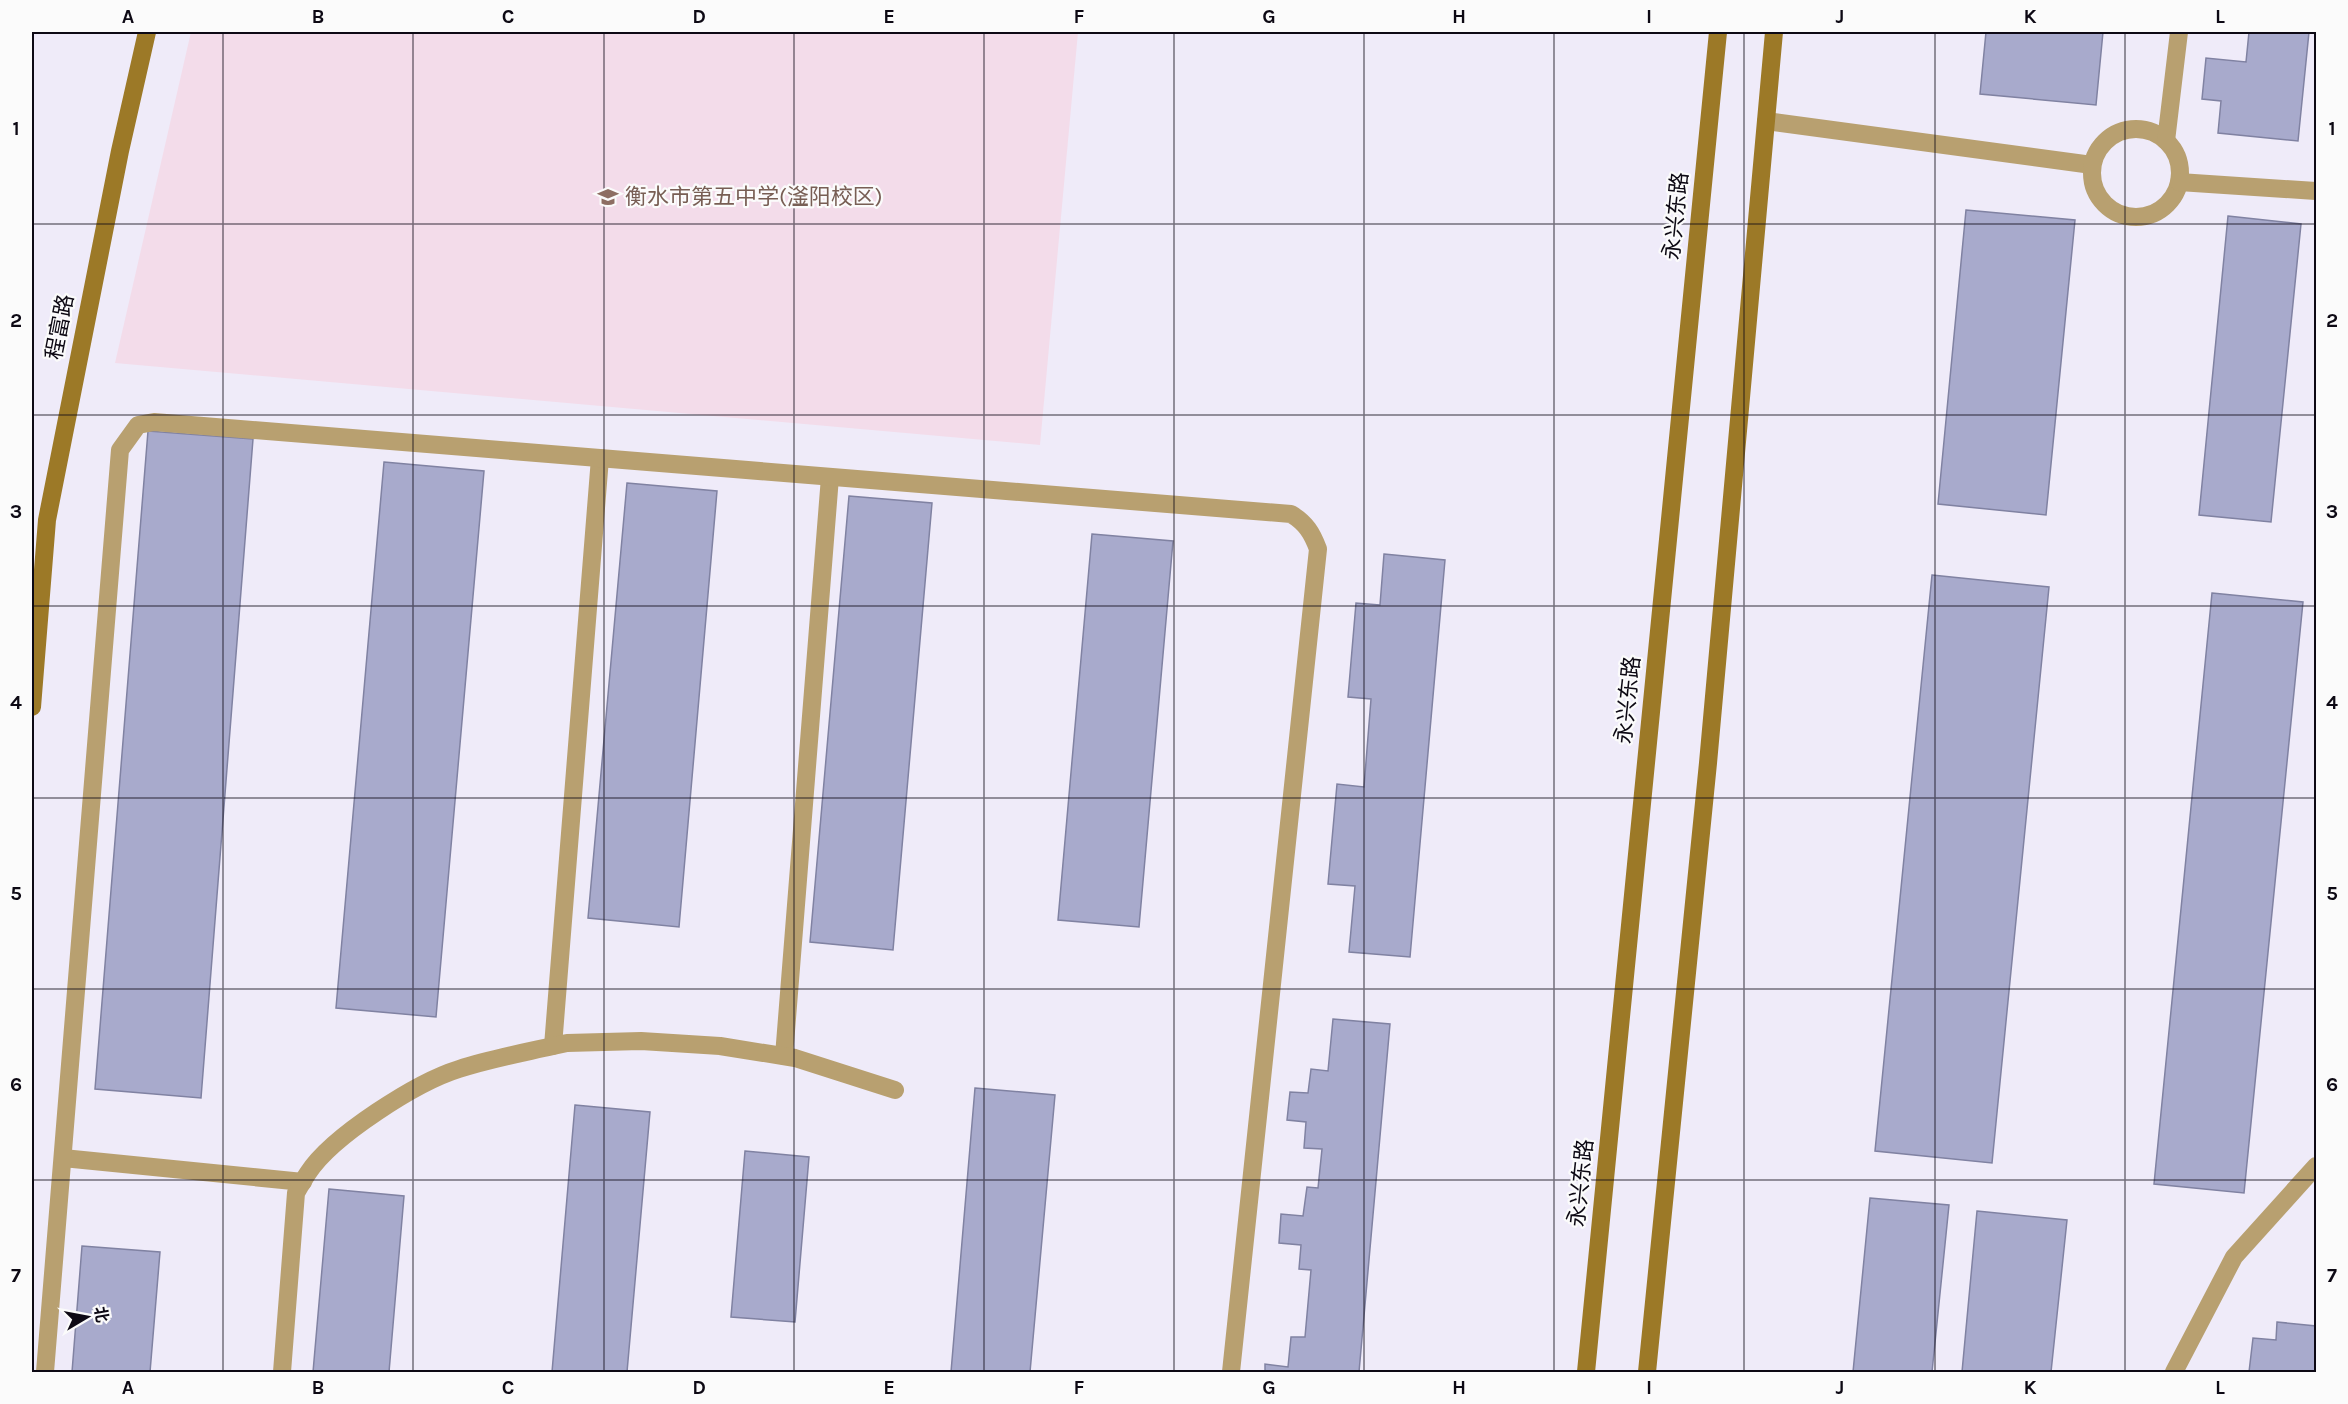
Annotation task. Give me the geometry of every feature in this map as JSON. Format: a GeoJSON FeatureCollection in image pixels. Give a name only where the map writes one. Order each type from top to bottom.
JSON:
{"type":"FeatureCollection","features":[{"type":"Feature","properties":{"kind":"street","name":"程富路"},"geometry":{"type":"LineString","coordinates":[[32,707],[47,520],[120,151],[147,32]]}},
{"type":"Feature","properties":{"kind":"street","name":"永兴东路"},"geometry":{"type":"LineString","coordinates":[[1586,1372],[1718,32]]}},
{"type":"Feature","properties":{"kind":"street"},"geometry":{"type":"LineString","coordinates":[[1647,1372],[1708,763],[1774,32]]}},
{"type":"Feature","properties":{"kind":"lane"},"geometry":{"type":"LineString","coordinates":[[2166,141],[2179,32]]}},
{"type":"Feature","properties":{"kind":"lane"},"geometry":{"type":"LineString","coordinates":[[1766,121],[2092,165]]}},
{"type":"Feature","properties":{"kind":"lane"},"geometry":{"type":"LineString","coordinates":[[2139,129],[2154,133],[2166,141],[2179,164],[2179,182],[2167,204],[2155,213],[2124,216],[2110,208],[2099,197],[2092,182],[2092,165],[2098,150],[2109,138],[2123,130],[2139,129]]}},
{"type":"Feature","properties":{"kind":"lane"},"geometry":{"type":"LineString","coordinates":[[2179,182],[2316,191]]}},
{"type":"Feature","properties":{"kind":"lane"},"geometry":{"type":"LineString","coordinates":[[45,1372],[120,450],[138,425],[154,422],[1291,514],[1302,520],[1312,534],[1318,549],[1231,1372]]}},
{"type":"Feature","properties":{"kind":"lane"},"geometry":{"type":"LineString","coordinates":[[553,1046],[600,458]]}},
{"type":"Feature","properties":{"kind":"lane"},"geometry":{"type":"LineString","coordinates":[[784,1056],[830,477]]}},
{"type":"Feature","properties":{"kind":"lane"},"geometry":{"type":"LineString","coordinates":[[282,1372],[297,1193],[308,1171],[336,1144],[366,1119],[408,1092],[458,1069],[553,1046],[567,1043],[641,1041],[720,1046],[784,1056],[895,1090]]}},
{"type":"Feature","properties":{"kind":"lane"},"geometry":{"type":"LineString","coordinates":[[63,1158],[303,1182]]}},
{"type":"Feature","properties":{"kind":"lane"},"geometry":{"type":"LineString","coordinates":[[2174,1372],[2234,1257],[2316,1166]]}},
{"type":"Feature","properties":{"kind":"shaded area","name":"衡水市第五中学(滏阳校区)"},"geometry":{"type":"Polygon","coordinates":[[[191,32],[1078,32],[1040,445],[115,363],[191,32]]]}},
{"type":"Feature","properties":{"kind":"building"},"geometry":{"type":"Polygon","coordinates":[[[1986,32],[2103,32],[2096,105],[1980,94],[1986,32]]]}},
{"type":"Feature","properties":{"kind":"building"},"geometry":{"type":"Polygon","coordinates":[[[2249,32],[2309,32],[2298,141],[2218,133],[2221,101],[2202,99],[2206,58],[2246,62],[2249,32]]]}},
{"type":"Feature","properties":{"kind":"building"},"geometry":{"type":"Polygon","coordinates":[[[1966,210],[2075,220],[2046,515],[1938,504],[1966,210]]]}},
{"type":"Feature","properties":{"kind":"building"},"geometry":{"type":"Polygon","coordinates":[[[2228,216],[2301,224],[2271,522],[2199,515],[2228,216]]]}},
{"type":"Feature","properties":{"kind":"building"},"geometry":{"type":"Polygon","coordinates":[[[148,431],[253,439],[201,1098],[95,1089],[148,431]]]}},
{"type":"Feature","properties":{"kind":"building"},"geometry":{"type":"Polygon","coordinates":[[[384,462],[484,471],[436,1017],[336,1008],[384,462]]]}},
{"type":"Feature","properties":{"kind":"building"},"geometry":{"type":"Polygon","coordinates":[[[627,483],[717,491],[679,927],[588,918],[627,483]]]}},
{"type":"Feature","properties":{"kind":"building"},"geometry":{"type":"Polygon","coordinates":[[[849,496],[932,503],[893,950],[810,942],[849,496]]]}},
{"type":"Feature","properties":{"kind":"building"},"geometry":{"type":"Polygon","coordinates":[[[1092,534],[1173,541],[1139,927],[1058,920],[1092,534]]]}},
{"type":"Feature","properties":{"kind":"building"},"geometry":{"type":"Polygon","coordinates":[[[1384,554],[1445,560],[1410,957],[1349,952],[1355,886],[1328,884],[1337,784],[1364,787],[1371,699],[1348,697],[1356,603],[1380,605],[1384,554]]]}},
{"type":"Feature","properties":{"kind":"building"},"geometry":{"type":"Polygon","coordinates":[[[1932,575],[2049,587],[1992,1163],[1875,1151],[1932,575]]]}},
{"type":"Feature","properties":{"kind":"building"},"geometry":{"type":"Polygon","coordinates":[[[2212,593],[2303,602],[2244,1193],[2154,1184],[2212,593]]]}},
{"type":"Feature","properties":{"kind":"building"},"geometry":{"type":"Polygon","coordinates":[[[1333,1019],[1390,1024],[1359,1372],[1265,1372],[1265,1364],[1288,1367],[1291,1337],[1305,1337],[1311,1270],[1299,1269],[1301,1245],[1279,1243],[1281,1214],[1303,1216],[1307,1187],[1318,1188],[1322,1149],[1304,1148],[1306,1122],[1287,1120],[1290,1092],[1308,1093],[1311,1069],[1328,1071],[1333,1019]]]}},
{"type":"Feature","properties":{"kind":"building"},"geometry":{"type":"Polygon","coordinates":[[[975,1088],[1055,1095],[1030,1372],[951,1372],[975,1088]]]}},
{"type":"Feature","properties":{"kind":"building"},"geometry":{"type":"Polygon","coordinates":[[[575,1105],[650,1112],[627,1372],[552,1372],[575,1105]]]}},
{"type":"Feature","properties":{"kind":"building"},"geometry":{"type":"Polygon","coordinates":[[[745,1151],[809,1157],[795,1322],[731,1317],[745,1151]]]}},
{"type":"Feature","properties":{"kind":"building"},"geometry":{"type":"Polygon","coordinates":[[[329,1189],[404,1196],[389,1372],[313,1372],[329,1189]]]}},
{"type":"Feature","properties":{"kind":"building"},"geometry":{"type":"Polygon","coordinates":[[[1870,1198],[1949,1205],[1932,1372],[1853,1372],[1870,1198]]]}},
{"type":"Feature","properties":{"kind":"building"},"geometry":{"type":"Polygon","coordinates":[[[1977,1211],[2067,1220],[2051,1372],[1962,1372],[1977,1211]]]}},
{"type":"Feature","properties":{"kind":"building"},"geometry":{"type":"Polygon","coordinates":[[[82,1246],[160,1252],[150,1372],[72,1372],[82,1246]]]}},
{"type":"Feature","properties":{"kind":"building"},"geometry":{"type":"Polygon","coordinates":[[[2277,1322],[2316,1326],[2316,1372],[2249,1372],[2253,1338],[2276,1340],[2277,1322]]]}},
{"type":"Feature","properties":{"kind":"place","name":"衡水市第五中学(滏阳校区)"},"geometry":{"type":"Point","coordinates":[608,197]}}]}
